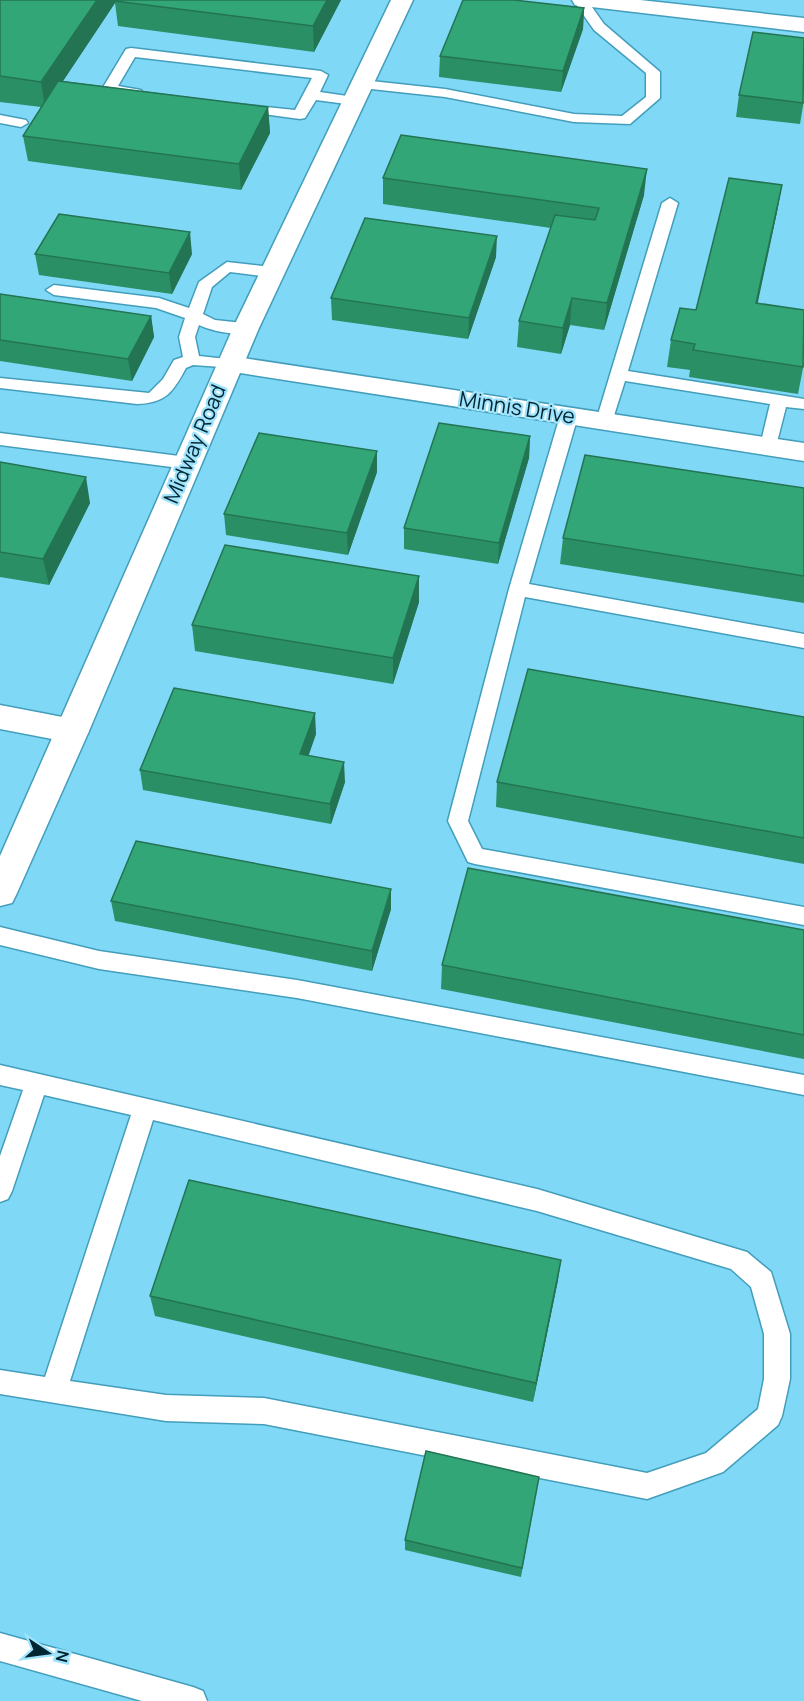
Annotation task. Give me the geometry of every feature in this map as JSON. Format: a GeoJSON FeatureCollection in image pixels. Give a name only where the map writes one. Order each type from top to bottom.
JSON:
{"type":"FeatureCollection","features":[{"type":"Feature","properties":{"kind":"main road","name":"Midway Road"},"geometry":{"type":"LineString","coordinates":[[0,893],[73,731],[246,328],[402,0]]}},
{"type":"Feature","properties":{"kind":"main road"},"geometry":{"type":"LineString","coordinates":[[582,0],[804,25]]}},
{"type":"Feature","properties":{"kind":"main road","name":"Minnis Drive"},"geometry":{"type":"LineString","coordinates":[[230,364],[804,452]]}},
{"type":"Feature","properties":{"kind":"main road"},"geometry":{"type":"LineString","coordinates":[[0,717],[73,731]]}},
{"type":"Feature","properties":{"kind":"lane"},"geometry":{"type":"LineString","coordinates":[[310,95],[445,93],[574,117],[625,121],[653,98],[653,72],[599,27],[582,0]]}},
{"type":"Feature","properties":{"kind":"lane"},"geometry":{"type":"LineString","coordinates":[[154,95],[109,89],[131,52],[321,75],[300,115],[221,104]]}},
{"type":"Feature","properties":{"kind":"lane"},"geometry":{"type":"LineString","coordinates":[[0,119],[21,123]]}},
{"type":"Feature","properties":{"kind":"lane"},"geometry":{"type":"LineString","coordinates":[[605,421],[670,203]]}},
{"type":"Feature","properties":{"kind":"lane"},"geometry":{"type":"LineString","coordinates":[[192,360],[187,337],[205,285],[227,267],[272,272]]}},
{"type":"Feature","properties":{"kind":"lane"},"geometry":{"type":"LineString","coordinates":[[54,290],[159,303],[212,325],[246,328]]}},
{"type":"Feature","properties":{"kind":"lane"},"geometry":{"type":"LineString","coordinates":[[0,383],[106,398],[154,398],[170,382],[180,364],[192,360],[230,364]]}},
{"type":"Feature","properties":{"kind":"lane"},"geometry":{"type":"LineString","coordinates":[[618,375],[804,404]]}},
{"type":"Feature","properties":{"kind":"lane"},"geometry":{"type":"LineString","coordinates":[[769,446],[779,400]]}},
{"type":"Feature","properties":{"kind":"lane"},"geometry":{"type":"LineString","coordinates":[[570,416],[518,589],[458,821],[475,856],[804,916]]}},
{"type":"Feature","properties":{"kind":"lane"},"geometry":{"type":"LineString","coordinates":[[0,439],[187,463]]}},
{"type":"Feature","properties":{"kind":"lane"},"geometry":{"type":"LineString","coordinates":[[518,589],[804,641]]}},
{"type":"Feature","properties":{"kind":"lane"},"geometry":{"type":"LineString","coordinates":[[0,936],[99,960],[297,989],[804,1085]]}},
{"type":"Feature","properties":{"kind":"lane"},"geometry":{"type":"LineString","coordinates":[[0,1075],[537,1200],[738,1260],[762,1280],[777,1334],[777,1379],[769,1416],[714,1463],[647,1486],[264,1411],[166,1408],[0,1382]]}},
{"type":"Feature","properties":{"kind":"lane"},"geometry":{"type":"LineString","coordinates":[[0,1191],[38,1083]]}},
{"type":"Feature","properties":{"kind":"lane"},"geometry":{"type":"LineString","coordinates":[[54,1390],[145,1108]]}},
{"type":"Feature","properties":{"kind":"lane"},"geometry":{"type":"LineString","coordinates":[[0,1647],[193,1701]]}},
{"type":"Feature","properties":{"kind":"building"},"geometry":{"type":"Polygon","coordinates":[[[0,0],[97,0],[41,82],[0,76],[0,0]]]}},
{"type":"Feature","properties":{"kind":"building"},"geometry":{"type":"Polygon","coordinates":[[[115,0],[327,0],[313,26],[115,0]]]}},
{"type":"Feature","properties":{"kind":"building"},"geometry":{"type":"Polygon","coordinates":[[[463,0],[514,0],[584,8],[563,71],[440,56],[463,0]]]}},
{"type":"Feature","properties":{"kind":"building"},"geometry":{"type":"Polygon","coordinates":[[[753,32],[804,38],[803,103],[739,95],[753,32]]]}},
{"type":"Feature","properties":{"kind":"building"},"geometry":{"type":"Polygon","coordinates":[[[58,81],[268,107],[239,164],[23,136],[58,81]]]}},
{"type":"Feature","properties":{"kind":"building"},"geometry":{"type":"Polygon","coordinates":[[[401,135],[647,169],[607,303],[572,298],[563,328],[519,321],[555,215],[595,220],[599,208],[383,178],[401,135]]]}},
{"type":"Feature","properties":{"kind":"building"},"geometry":{"type":"Polygon","coordinates":[[[729,178],[782,185],[756,303],[804,310],[803,367],[693,350],[695,344],[671,340],[680,308],[696,310],[729,178]]]}},
{"type":"Feature","properties":{"kind":"building"},"geometry":{"type":"Polygon","coordinates":[[[59,214],[190,232],[169,273],[35,254],[59,214]]]}},
{"type":"Feature","properties":{"kind":"building"},"geometry":{"type":"Polygon","coordinates":[[[365,218],[497,236],[469,318],[331,298],[365,218]]]}},
{"type":"Feature","properties":{"kind":"building"},"geometry":{"type":"Polygon","coordinates":[[[0,294],[151,316],[128,359],[0,340],[0,294]]]}},
{"type":"Feature","properties":{"kind":"building"},"geometry":{"type":"Polygon","coordinates":[[[439,423],[530,436],[499,543],[404,528],[439,423]]]}},
{"type":"Feature","properties":{"kind":"building"},"geometry":{"type":"Polygon","coordinates":[[[259,433],[377,451],[347,533],[224,514],[259,433]]]}},
{"type":"Feature","properties":{"kind":"building"},"geometry":{"type":"Polygon","coordinates":[[[585,455],[804,488],[804,576],[563,538],[585,455]]]}},
{"type":"Feature","properties":{"kind":"building"},"geometry":{"type":"Polygon","coordinates":[[[0,462],[86,477],[43,559],[0,552],[0,462]]]}},
{"type":"Feature","properties":{"kind":"building"},"geometry":{"type":"Polygon","coordinates":[[[225,545],[419,576],[393,658],[192,625],[225,545]]]}},
{"type":"Feature","properties":{"kind":"building"},"geometry":{"type":"Polygon","coordinates":[[[528,669],[804,717],[804,838],[497,782],[528,669]]]}},
{"type":"Feature","properties":{"kind":"building"},"geometry":{"type":"Polygon","coordinates":[[[174,688],[315,713],[300,754],[344,762],[330,804],[140,770],[174,688]]]}},
{"type":"Feature","properties":{"kind":"building"},"geometry":{"type":"Polygon","coordinates":[[[136,841],[391,889],[372,951],[111,901],[136,841]]]}},
{"type":"Feature","properties":{"kind":"building"},"geometry":{"type":"Polygon","coordinates":[[[468,868],[804,930],[804,1035],[442,965],[468,868]]]}},
{"type":"Feature","properties":{"kind":"building"},"geometry":{"type":"Polygon","coordinates":[[[189,1180],[561,1260],[536,1383],[150,1296],[189,1180]]]}},
{"type":"Feature","properties":{"kind":"building"},"geometry":{"type":"Polygon","coordinates":[[[426,1451],[539,1477],[522,1568],[405,1540],[426,1451]]]}}]}
